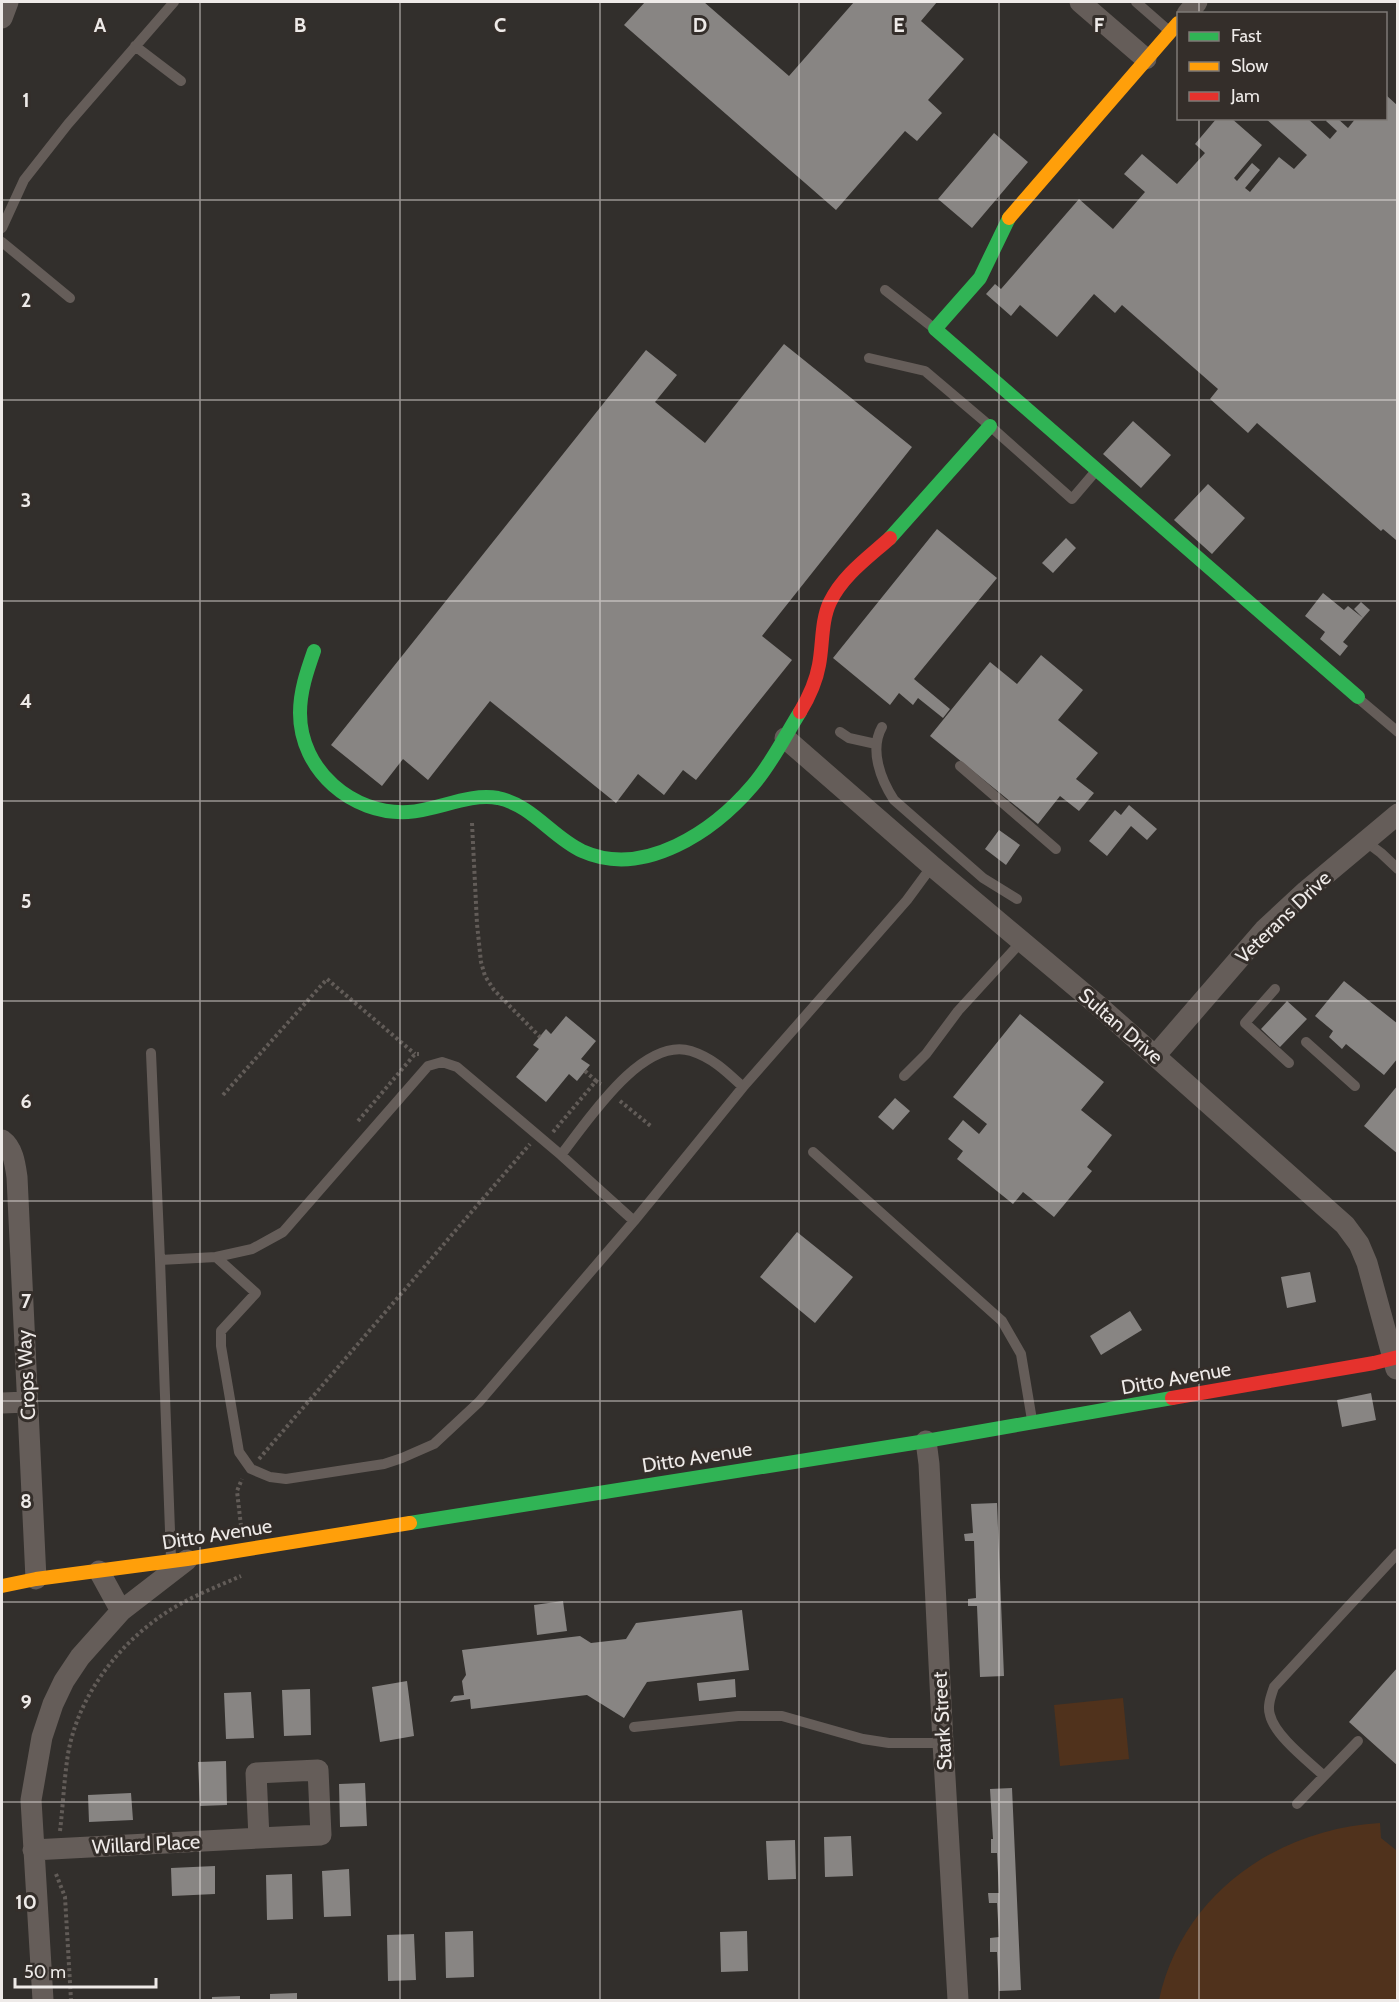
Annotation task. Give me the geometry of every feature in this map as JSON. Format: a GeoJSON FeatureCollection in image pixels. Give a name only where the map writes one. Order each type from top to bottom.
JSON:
{"type":"FeatureCollection","features":[{"type":"Feature","properties":{"kind":"street"},"geometry":{"type":"LineString","coordinates":[[2,18],[8,2]]}},
{"type":"Feature","properties":{"kind":"street"},"geometry":{"type":"LineString","coordinates":[[1080,2],[1146,59]]}},
{"type":"Feature","properties":{"kind":"street"},"geometry":{"type":"LineString","coordinates":[[1174,27],[1010,218],[980,278],[935,329],[1258,613],[1358,697]]}},
{"type":"Feature","properties":{"kind":"street"},"geometry":{"type":"LineString","coordinates":[[314,651],[304,673],[300,695],[299,714],[303,736],[312,759],[325,778],[341,792],[359,803],[375,810],[413,812],[471,799],[496,798],[521,806],[572,845],[594,855],[618,860],[662,851],[698,833],[722,815],[752,787],[775,757],[807,701],[817,676],[825,616],[834,595],[855,568],[895,533],[990,426]]}},
{"type":"Feature","properties":{"kind":"street","name":"Sultan Drive"},"geometry":{"type":"LineString","coordinates":[[785,738],[932,866],[1022,940],[1345,1225],[1359,1244],[1367,1263],[1396,1363]]}},
{"type":"Feature","properties":{"kind":"street","name":"Veterans Drive"},"geometry":{"type":"LineString","coordinates":[[1155,1056],[1264,930],[1306,891],[1398,814]]}},
{"type":"Feature","properties":{"kind":"street","name":"Crops Way"},"geometry":{"type":"LineString","coordinates":[[2,1140],[7,1144],[14,1161],[17,1177],[36,1579]]}},
{"type":"Feature","properties":{"kind":"street","name":"Ditto Avenue"},"geometry":{"type":"LineString","coordinates":[[2,1586],[926,1441],[1396,1363]]}},
{"type":"Feature","properties":{"kind":"street"},"geometry":{"type":"LineString","coordinates":[[2,1403],[27,1402]]}},
{"type":"Feature","properties":{"kind":"street","name":"Stark Street"},"geometry":{"type":"LineString","coordinates":[[926,1441],[958,2001]]}},
{"type":"Feature","properties":{"kind":"street"},"geometry":{"type":"LineString","coordinates":[[43,2001],[31,1800],[42,1737],[53,1704],[64,1681],[80,1658],[121,1611],[179,1560]]}},
{"type":"Feature","properties":{"kind":"street"},"geometry":{"type":"LineString","coordinates":[[99,1571],[121,1611]]}},
{"type":"Feature","properties":{"kind":"street","name":"Willard Place"},"geometry":{"type":"LineString","coordinates":[[33,1850],[259,1838]]}},
{"type":"Feature","properties":{"kind":"lane"},"geometry":{"type":"LineString","coordinates":[[2,228],[24,180],[68,124],[174,2]]}},
{"type":"Feature","properties":{"kind":"lane"},"geometry":{"type":"LineString","coordinates":[[1136,2],[1174,27]]}},
{"type":"Feature","properties":{"kind":"lane"},"geometry":{"type":"LineString","coordinates":[[135,46],[181,81]]}},
{"type":"Feature","properties":{"kind":"lane"},"geometry":{"type":"LineString","coordinates":[[2,242],[70,298]]}},
{"type":"Feature","properties":{"kind":"lane"},"geometry":{"type":"LineString","coordinates":[[885,290],[935,329]]}},
{"type":"Feature","properties":{"kind":"lane"},"geometry":{"type":"LineString","coordinates":[[869,358],[925,371],[1072,499],[1098,470]]}},
{"type":"Feature","properties":{"kind":"lane"},"geometry":{"type":"LineString","coordinates":[[1358,697],[1398,732]]}},
{"type":"Feature","properties":{"kind":"lane"},"geometry":{"type":"LineString","coordinates":[[882,727],[876,744],[886,789],[894,800],[983,878],[1017,899]]}},
{"type":"Feature","properties":{"kind":"lane"},"geometry":{"type":"LineString","coordinates":[[840,732],[849,738],[876,744]]}},
{"type":"Feature","properties":{"kind":"lane"},"geometry":{"type":"LineString","coordinates":[[960,766],[1056,849]]}},
{"type":"Feature","properties":{"kind":"lane"},"geometry":{"type":"LineString","coordinates":[[1365,842],[1398,869]]}},
{"type":"Feature","properties":{"kind":"lane"},"geometry":{"type":"LineString","coordinates":[[216,1257],[256,1293],[221,1331],[221,1346],[239,1452],[251,1469],[270,1477],[286,1479],[384,1464],[434,1444],[479,1402],[634,1221],[743,1087],[880,932],[932,866]]}},
{"type":"Feature","properties":{"kind":"lane"},"geometry":{"type":"LineString","coordinates":[[904,1076],[926,1054],[958,1011],[1022,940]]}},
{"type":"Feature","properties":{"kind":"lane"},"geometry":{"type":"LineString","coordinates":[[1275,989],[1245,1023],[1289,1063]]}},
{"type":"Feature","properties":{"kind":"lane"},"geometry":{"type":"LineString","coordinates":[[1306,1042],[1355,1086]]}},
{"type":"Feature","properties":{"kind":"lane"},"geometry":{"type":"LineString","coordinates":[[561,1155],[610,1092],[646,1060],[665,1050],[689,1050],[714,1060],[743,1087]]}},
{"type":"Feature","properties":{"kind":"lane"},"geometry":{"type":"LineString","coordinates":[[151,1053],[160,1260],[179,1560]]}},
{"type":"Feature","properties":{"kind":"lane"},"geometry":{"type":"LineString","coordinates":[[160,1260],[216,1257],[252,1249],[284,1232],[428,1066],[435,1063],[457,1067],[561,1155],[634,1221]]}},
{"type":"Feature","properties":{"kind":"lane"},"geometry":{"type":"LineString","coordinates":[[813,1152],[1002,1321],[1021,1354],[1032,1423]]}},
{"type":"Feature","properties":{"kind":"lane"},"geometry":{"type":"LineString","coordinates":[[1324,1776],[1279,1732],[1270,1716],[1269,1702],[1274,1688],[1398,1553]]}},
{"type":"Feature","properties":{"kind":"lane"},"geometry":{"type":"LineString","coordinates":[[634,1727],[738,1716],[782,1716],[863,1739],[889,1743],[943,1743]]}},
{"type":"Feature","properties":{"kind":"lane"},"geometry":{"type":"LineString","coordinates":[[1297,1804],[1358,1741]]}},
{"type":"Feature","properties":{"kind":"path"},"geometry":{"type":"LineString","coordinates":[[471,799],[477,924],[481,962],[485,976],[494,990],[540,1037]]}},
{"type":"Feature","properties":{"kind":"path"},"geometry":{"type":"LineString","coordinates":[[223,1095],[327,979],[415,1054],[421,1054],[427,1050]]}},
{"type":"Feature","properties":{"kind":"path"},"geometry":{"type":"LineString","coordinates":[[585,1071],[652,1127]]}},
{"type":"Feature","properties":{"kind":"path"},"geometry":{"type":"LineString","coordinates":[[546,1126],[553,1132],[596,1080]]}},
{"type":"Feature","properties":{"kind":"shaded area"},"geometry":{"type":"Polygon","coordinates":[[[1123,1698],[1129,1759],[1060,1766],[1054,1705],[1123,1698]]]}},
{"type":"Feature","properties":{"kind":"shaded area"},"geometry":{"type":"Polygon","coordinates":[[[1380,1823],[1381,1838],[1396,1850],[1397,2000],[1159,2000],[1171,1962],[1189,1929],[1212,1899],[1239,1874],[1270,1854],[1305,1838],[1342,1828],[1380,1823]]]}},
{"type":"Feature","properties":{"kind":"building"},"geometry":{"type":"Polygon","coordinates":[[[645,2],[704,2],[789,76],[854,2],[937,2],[921,21],[964,59],[928,100],[942,113],[917,141],[905,131],[836,210],[624,25],[645,2]]]}},
{"type":"Feature","properties":{"kind":"building"},"geometry":{"type":"Polygon","coordinates":[[[1387,96],[1398,106],[1398,537],[1396,540],[1383,529],[1381,531],[1257,423],[1248,433],[1210,399],[1218,389],[1122,305],[1115,313],[1094,294],[1057,337],[1020,305],[1011,316],[986,294],[995,284],[1001,289],[1079,199],[1113,229],[1145,192],[1124,174],[1142,154],[1177,184],[1205,153],[1195,144],[1215,120],[1233,120],[1262,145],[1234,178],[1237,181],[1252,163],[1260,170],[1245,188],[1250,192],[1279,157],[1294,169],[1307,155],[1267,120],[1309,120],[1330,139],[1337,131],[1327,120],[1339,120],[1348,128],[1354,120],[1387,120],[1387,96]]]}},
{"type":"Feature","properties":{"kind":"building"},"geometry":{"type":"Polygon","coordinates":[[[994,133],[1028,162],[972,228],[938,199],[994,133]]]}},
{"type":"Feature","properties":{"kind":"building"},"geometry":{"type":"Polygon","coordinates":[[[784,344],[912,447],[762,636],[792,660],[696,780],[683,770],[664,795],[638,774],[616,803],[490,701],[428,780],[403,759],[382,786],[331,745],[646,350],[677,375],[655,402],[705,443],[784,344]]]}},
{"type":"Feature","properties":{"kind":"building"},"geometry":{"type":"Polygon","coordinates":[[[1133,421],[1171,455],[1141,488],[1103,454],[1133,421]]]}},
{"type":"Feature","properties":{"kind":"building"},"geometry":{"type":"Polygon","coordinates":[[[1208,484],[1245,518],[1212,554],[1174,520],[1208,484]]]}},
{"type":"Feature","properties":{"kind":"building"},"geometry":{"type":"Polygon","coordinates":[[[937,529],[997,578],[914,679],[950,709],[943,718],[918,698],[913,705],[899,693],[890,705],[833,658],[937,529]]]}},
{"type":"Feature","properties":{"kind":"building"},"geometry":{"type":"Polygon","coordinates":[[[1066,538],[1076,548],[1053,573],[1042,563],[1066,538]]]}},
{"type":"Feature","properties":{"kind":"building"},"geometry":{"type":"Polygon","coordinates":[[[1323,593],[1344,610],[1348,606],[1363,618],[1343,642],[1348,646],[1340,656],[1320,639],[1325,632],[1305,616],[1323,593]]]}},
{"type":"Feature","properties":{"kind":"building"},"geometry":{"type":"Polygon","coordinates":[[[1361,602],[1370,610],[1363,618],[1354,609],[1361,602]]]}},
{"type":"Feature","properties":{"kind":"building"},"geometry":{"type":"Polygon","coordinates":[[[1041,655],[1083,690],[1058,720],[1098,753],[1076,779],[1094,793],[1079,811],[1060,796],[1038,824],[930,736],[990,662],[1017,684],[1041,655]]]}},
{"type":"Feature","properties":{"kind":"building"},"geometry":{"type":"Polygon","coordinates":[[[1129,805],[1157,829],[1147,840],[1131,826],[1107,856],[1089,841],[1115,810],[1121,815],[1129,805]]]}},
{"type":"Feature","properties":{"kind":"building"},"geometry":{"type":"Polygon","coordinates":[[[999,830],[1020,845],[1006,865],[985,849],[999,830]]]}},
{"type":"Feature","properties":{"kind":"building"},"geometry":{"type":"Polygon","coordinates":[[[1344,981],[1398,1024],[1398,1058],[1384,1075],[1346,1044],[1342,1049],[1329,1037],[1333,1031],[1315,1016],[1344,981]]]}},
{"type":"Feature","properties":{"kind":"building"},"geometry":{"type":"Polygon","coordinates":[[[1287,1001],[1307,1019],[1280,1047],[1261,1029],[1287,1001]]]}},
{"type":"Feature","properties":{"kind":"building"},"geometry":{"type":"Polygon","coordinates":[[[1020,1014],[1104,1082],[1081,1110],[1112,1135],[1087,1167],[1092,1171],[1054,1217],[1023,1192],[1013,1204],[957,1159],[963,1151],[948,1139],[963,1120],[979,1134],[987,1124],[953,1097],[1020,1014]]]}},
{"type":"Feature","properties":{"kind":"building"},"geometry":{"type":"Polygon","coordinates":[[[566,1016],[596,1041],[581,1059],[590,1065],[577,1081],[569,1074],[546,1102],[516,1077],[539,1049],[533,1045],[546,1029],[551,1034],[566,1016]]]}},
{"type":"Feature","properties":{"kind":"building"},"geometry":{"type":"Polygon","coordinates":[[[1398,1085],[1398,1154],[1364,1126],[1398,1085]]]}},
{"type":"Feature","properties":{"kind":"building"},"geometry":{"type":"Polygon","coordinates":[[[895,1098],[910,1111],[893,1130],[878,1117],[895,1098]]]}},
{"type":"Feature","properties":{"kind":"building"},"geometry":{"type":"Polygon","coordinates":[[[797,1232],[853,1277],[815,1323],[760,1277],[797,1232]]]}},
{"type":"Feature","properties":{"kind":"building"},"geometry":{"type":"Polygon","coordinates":[[[1310,1272],[1316,1302],[1287,1308],[1281,1277],[1310,1272]]]}},
{"type":"Feature","properties":{"kind":"building"},"geometry":{"type":"Polygon","coordinates":[[[1130,1311],[1142,1330],[1101,1355],[1090,1336],[1130,1311]]]}},
{"type":"Feature","properties":{"kind":"building"},"geometry":{"type":"Polygon","coordinates":[[[1371,1393],[1376,1420],[1342,1427],[1337,1400],[1371,1393]]]}},
{"type":"Feature","properties":{"kind":"building"},"geometry":{"type":"Polygon","coordinates":[[[997,1503],[1004,1676],[980,1677],[977,1606],[968,1606],[968,1599],[976,1598],[974,1541],[965,1541],[964,1534],[973,1533],[971,1504],[997,1503]]]}},
{"type":"Feature","properties":{"kind":"building"},"geometry":{"type":"Polygon","coordinates":[[[563,1601],[567,1631],[537,1635],[534,1605],[563,1601]]]}},
{"type":"Feature","properties":{"kind":"building"},"geometry":{"type":"Polygon","coordinates":[[[742,1610],[749,1670],[647,1682],[624,1718],[587,1695],[471,1709],[470,1699],[450,1702],[454,1696],[464,1695],[462,1681],[466,1675],[462,1650],[580,1636],[591,1643],[626,1639],[636,1623],[742,1610]]]}},
{"type":"Feature","properties":{"kind":"building"},"geometry":{"type":"Polygon","coordinates":[[[1398,1667],[1398,1766],[1349,1722],[1398,1667]]]}},
{"type":"Feature","properties":{"kind":"building"},"geometry":{"type":"Polygon","coordinates":[[[735,1679],[736,1697],[699,1701],[697,1683],[735,1679]]]}},
{"type":"Feature","properties":{"kind":"building"},"geometry":{"type":"Polygon","coordinates":[[[407,1681],[414,1736],[380,1742],[372,1687],[407,1681]]]}},
{"type":"Feature","properties":{"kind":"building"},"geometry":{"type":"Polygon","coordinates":[[[310,1689],[311,1735],[284,1736],[282,1690],[310,1689]]]}},
{"type":"Feature","properties":{"kind":"building"},"geometry":{"type":"Polygon","coordinates":[[[251,1692],[254,1738],[226,1739],[224,1693],[251,1692]]]}},
{"type":"Feature","properties":{"kind":"building"},"geometry":{"type":"Polygon","coordinates":[[[226,1761],[227,1805],[200,1806],[198,1762],[226,1761]]]}},
{"type":"Feature","properties":{"kind":"building"},"geometry":{"type":"Polygon","coordinates":[[[365,1783],[367,1826],[340,1827],[339,1784],[365,1783]]]}},
{"type":"Feature","properties":{"kind":"building"},"geometry":{"type":"Polygon","coordinates":[[[1012,1788],[1021,1990],[999,1991],[997,1952],[990,1952],[990,1938],[999,1937],[997,1903],[989,1903],[988,1893],[999,1893],[997,1853],[991,1853],[991,1839],[993,1839],[990,1789],[1012,1788]]]}},
{"type":"Feature","properties":{"kind":"building"},"geometry":{"type":"Polygon","coordinates":[[[131,1793],[133,1820],[89,1822],[88,1795],[131,1793]]]}},
{"type":"Feature","properties":{"kind":"building"},"geometry":{"type":"Polygon","coordinates":[[[851,1836],[853,1876],[825,1877],[824,1837],[851,1836]]]}},
{"type":"Feature","properties":{"kind":"building"},"geometry":{"type":"Polygon","coordinates":[[[795,1840],[796,1879],[768,1880],[766,1841],[795,1840]]]}},
{"type":"Feature","properties":{"kind":"building"},"geometry":{"type":"Polygon","coordinates":[[[215,1866],[215,1894],[172,1896],[171,1868],[215,1866]]]}},
{"type":"Feature","properties":{"kind":"building"},"geometry":{"type":"Polygon","coordinates":[[[349,1869],[351,1916],[324,1917],[322,1871],[349,1869]]]}},
{"type":"Feature","properties":{"kind":"building"},"geometry":{"type":"Polygon","coordinates":[[[292,1874],[293,1919],[267,1920],[266,1875],[292,1874]]]}},
{"type":"Feature","properties":{"kind":"building"},"geometry":{"type":"Polygon","coordinates":[[[473,1931],[474,1977],[446,1978],[445,1932],[473,1931]]]}},
{"type":"Feature","properties":{"kind":"building"},"geometry":{"type":"Polygon","coordinates":[[[747,1931],[748,1971],[721,1972],[720,1932],[747,1931]]]}},
{"type":"Feature","properties":{"kind":"building"},"geometry":{"type":"Polygon","coordinates":[[[414,1934],[416,1980],[388,1981],[387,1935],[414,1934]]]}},
{"type":"Feature","properties":{"kind":"building"},"geometry":{"type":"Polygon","coordinates":[[[297,1993],[297,2000],[270,2000],[270,1994],[297,1993]]]}},
{"type":"Feature","properties":{"kind":"building"},"geometry":{"type":"Polygon","coordinates":[[[240,1996],[240,2000],[212,2000],[212,1997],[240,1996]]]}},
{"type":"Feature","properties":{"kind":"traffic: fast"},"geometry":{"type":"LineString","coordinates":[[1009,218],[980,278],[935,329],[1358,697]]}},
{"type":"Feature","properties":{"kind":"traffic: fast"},"geometry":{"type":"LineString","coordinates":[[890,538],[990,426]]}},
{"type":"Feature","properties":{"kind":"traffic: fast"},"geometry":{"type":"LineString","coordinates":[[314,651],[301,697],[302,734],[319,770],[349,797],[368,806],[387,811],[408,812],[476,798],[498,798],[532,814],[571,845],[606,858],[629,859],[653,855],[676,846],[719,819],[760,777],[800,712]]}},
{"type":"Feature","properties":{"kind":"traffic: fast"},"geometry":{"type":"LineString","coordinates":[[410,1523],[926,1441],[1172,1398]]}},
{"type":"Feature","properties":{"kind":"traffic: slow"},"geometry":{"type":"LineString","coordinates":[[1009,218],[1177,24]]}},
{"type":"Feature","properties":{"kind":"traffic: slow"},"geometry":{"type":"LineString","coordinates":[[2,1586],[410,1523]]}},
{"type":"Feature","properties":{"kind":"traffic: jam"},"geometry":{"type":"LineString","coordinates":[[800,712],[816,677],[825,617],[835,592],[865,559],[890,538]]}},
{"type":"Feature","properties":{"kind":"traffic: jam"},"geometry":{"type":"LineString","coordinates":[[1172,1398],[1398,1357]]}}]}
